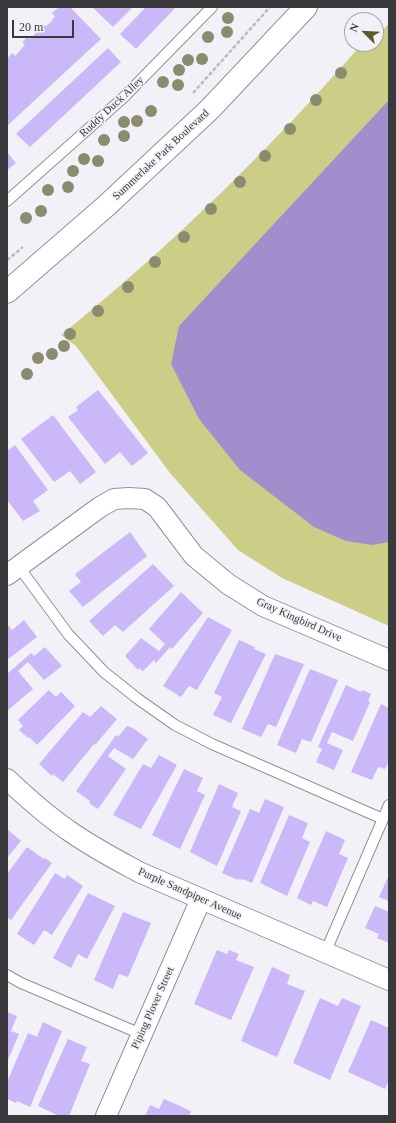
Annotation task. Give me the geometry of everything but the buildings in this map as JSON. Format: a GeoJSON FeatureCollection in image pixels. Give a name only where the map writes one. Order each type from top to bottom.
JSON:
{"type":"FeatureCollection","features":[{"type":"Feature","properties":{"kind":"main road","name":"Summerlake Park Boulevard"},"geometry":{"type":"LineString","coordinates":[[7,292],[105,207],[210,110],[306,7]]}},
{"type":"Feature","properties":{"kind":"street","name":"Gray Kingbird Drive"},"geometry":{"type":"LineString","coordinates":[[13,571],[100,507],[114,499],[145,499],[157,507],[194,556],[228,584],[262,606],[389,660]]}},
{"type":"Feature","properties":{"kind":"street","name":"Purple Sandpiper Avenue"},"geometry":{"type":"LineString","coordinates":[[7,779],[30,802],[68,830],[139,872],[389,980]]}},
{"type":"Feature","properties":{"kind":"street","name":"Piping Plover Street"},"geometry":{"type":"LineString","coordinates":[[106,1116],[201,899]]}},
{"type":"Feature","properties":{"kind":"lane","name":"Ruddy Duck Alley"},"geometry":{"type":"LineString","coordinates":[[7,201],[123,98],[212,7]]}},
{"type":"Feature","properties":{"kind":"lane"},"geometry":{"type":"LineString","coordinates":[[13,571],[68,634],[104,672],[138,699],[175,725],[212,744],[383,819]]}},
{"type":"Feature","properties":{"kind":"lane"},"geometry":{"type":"LineString","coordinates":[[325,953],[389,805]]}},
{"type":"Feature","properties":{"kind":"lane"},"geometry":{"type":"LineString","coordinates":[[7,975],[141,1034]]}},
{"type":"Feature","properties":{"kind":"path"},"geometry":{"type":"LineString","coordinates":[[190,97],[270,7]]}},
{"type":"Feature","properties":{"kind":"path"},"geometry":{"type":"LineString","coordinates":[[7,260],[24,246]]}},
{"type":"Feature","properties":{"kind":"green space"},"geometry":{"type":"Polygon","coordinates":[[[389,23],[389,626],[282,578],[238,550],[170,473],[76,346],[61,335],[141,267],[218,196],[255,159],[355,52],[384,52],[384,29],[389,23]]]}},
{"type":"Feature","properties":{"kind":"shaded area"},"geometry":{"type":"Polygon","coordinates":[[[389,100],[389,542],[372,545],[346,541],[314,527],[240,470],[199,419],[171,364],[179,326],[389,100]]]}}]}
